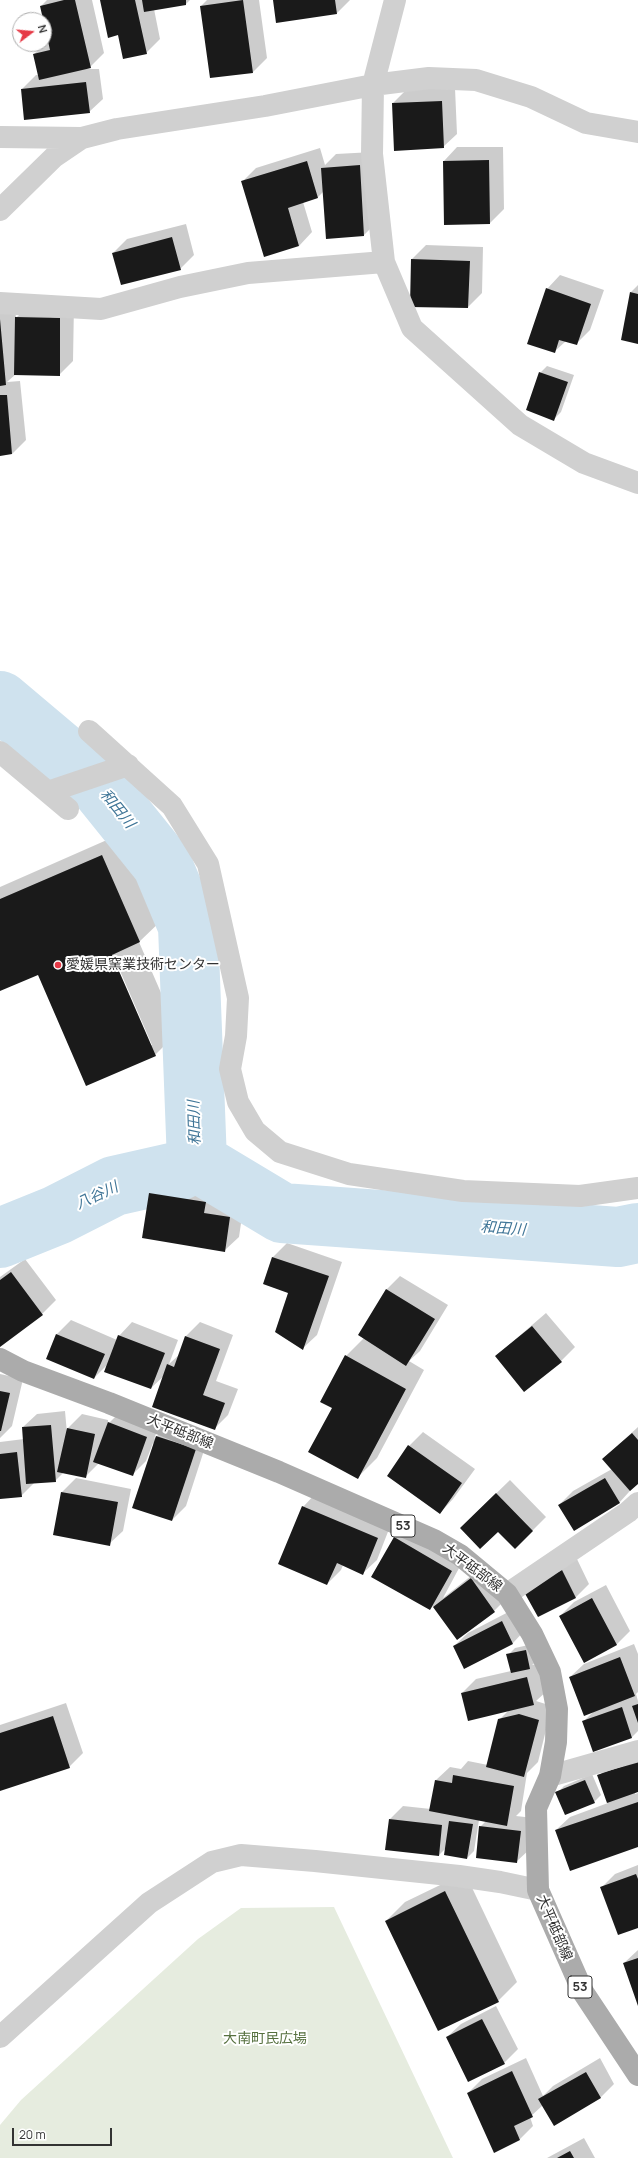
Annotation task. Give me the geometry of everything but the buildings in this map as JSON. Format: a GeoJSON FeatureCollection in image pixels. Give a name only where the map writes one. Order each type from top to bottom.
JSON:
{"type":"FeatureCollection","features":[{"type":"Feature","properties":{"kind":"main road","name":"大平砥部線"},"geometry":{"type":"LineString","coordinates":[[0,1359],[23,1371],[146,1418],[434,1540],[460,1555],[506,1594],[532,1634],[550,1672],[557,1708],[556,1742],[550,1776],[536,1808],[538,1890],[582,1992],[638,2075]]}},
{"type":"Feature","properties":{"kind":"street"},"geometry":{"type":"LineString","coordinates":[[395,0],[373,85],[372,154],[384,262],[412,328],[520,426],[584,463],[638,483]]}},
{"type":"Feature","properties":{"kind":"street"},"geometry":{"type":"LineString","coordinates":[[0,137],[82,138],[117,129],[265,106],[373,85],[429,78],[476,80],[531,97],[586,123],[638,132]]}},
{"type":"Feature","properties":{"kind":"street"},"geometry":{"type":"LineString","coordinates":[[0,210],[54,157],[82,138]]}},
{"type":"Feature","properties":{"kind":"street"},"geometry":{"type":"LineString","coordinates":[[0,303],[101,310],[180,287],[248,273],[384,262]]}},
{"type":"Feature","properties":{"kind":"street"},"geometry":{"type":"LineString","coordinates":[[89,731],[122,767],[172,806],[208,864],[238,998],[236,1036],[230,1069],[238,1102],[255,1131],[280,1152],[349,1174],[463,1191],[580,1196],[638,1188]]}},
{"type":"Feature","properties":{"kind":"street"},"geometry":{"type":"LineString","coordinates":[[0,752],[54,790],[68,809]]}},
{"type":"Feature","properties":{"kind":"street"},"geometry":{"type":"LineString","coordinates":[[54,790],[122,767]]}},
{"type":"Feature","properties":{"kind":"street"},"geometry":{"type":"LineString","coordinates":[[506,1594],[628,1512],[638,1503]]}},
{"type":"Feature","properties":{"kind":"street"},"geometry":{"type":"LineString","coordinates":[[550,1776],[638,1750]]}},
{"type":"Feature","properties":{"kind":"street"},"geometry":{"type":"LineString","coordinates":[[0,2037],[149,1904],[212,1862],[241,1855],[300,1860],[459,1876],[500,1882],[538,1890]]}},
{"type":"Feature","properties":{"kind":"green space","name":"大南町民広場"},"geometry":{"type":"Polygon","coordinates":[[[334,1907],[453,2158],[0,2158],[0,2125],[21,2100],[198,1939],[241,1908],[334,1907]]]}},
{"type":"Feature","properties":{"kind":"waterway","name":"和田川"},"geometry":{"type":"LineString","coordinates":[[0,701],[96,782],[162,864],[188,926],[197,1162]]}},
{"type":"Feature","properties":{"kind":"waterway","name":"和田川"},"geometry":{"type":"LineString","coordinates":[[197,1162],[282,1213],[618,1237],[638,1233]]}},
{"type":"Feature","properties":{"kind":"waterway","name":"八谷川"},"geometry":{"type":"LineString","coordinates":[[0,1238],[57,1215],[114,1186],[176,1172],[197,1162]]}},
{"type":"Feature","properties":{"kind":"place","name":"愛媛県窯業技術センター"},"geometry":{"type":"Point","coordinates":[58,965]}}]}
